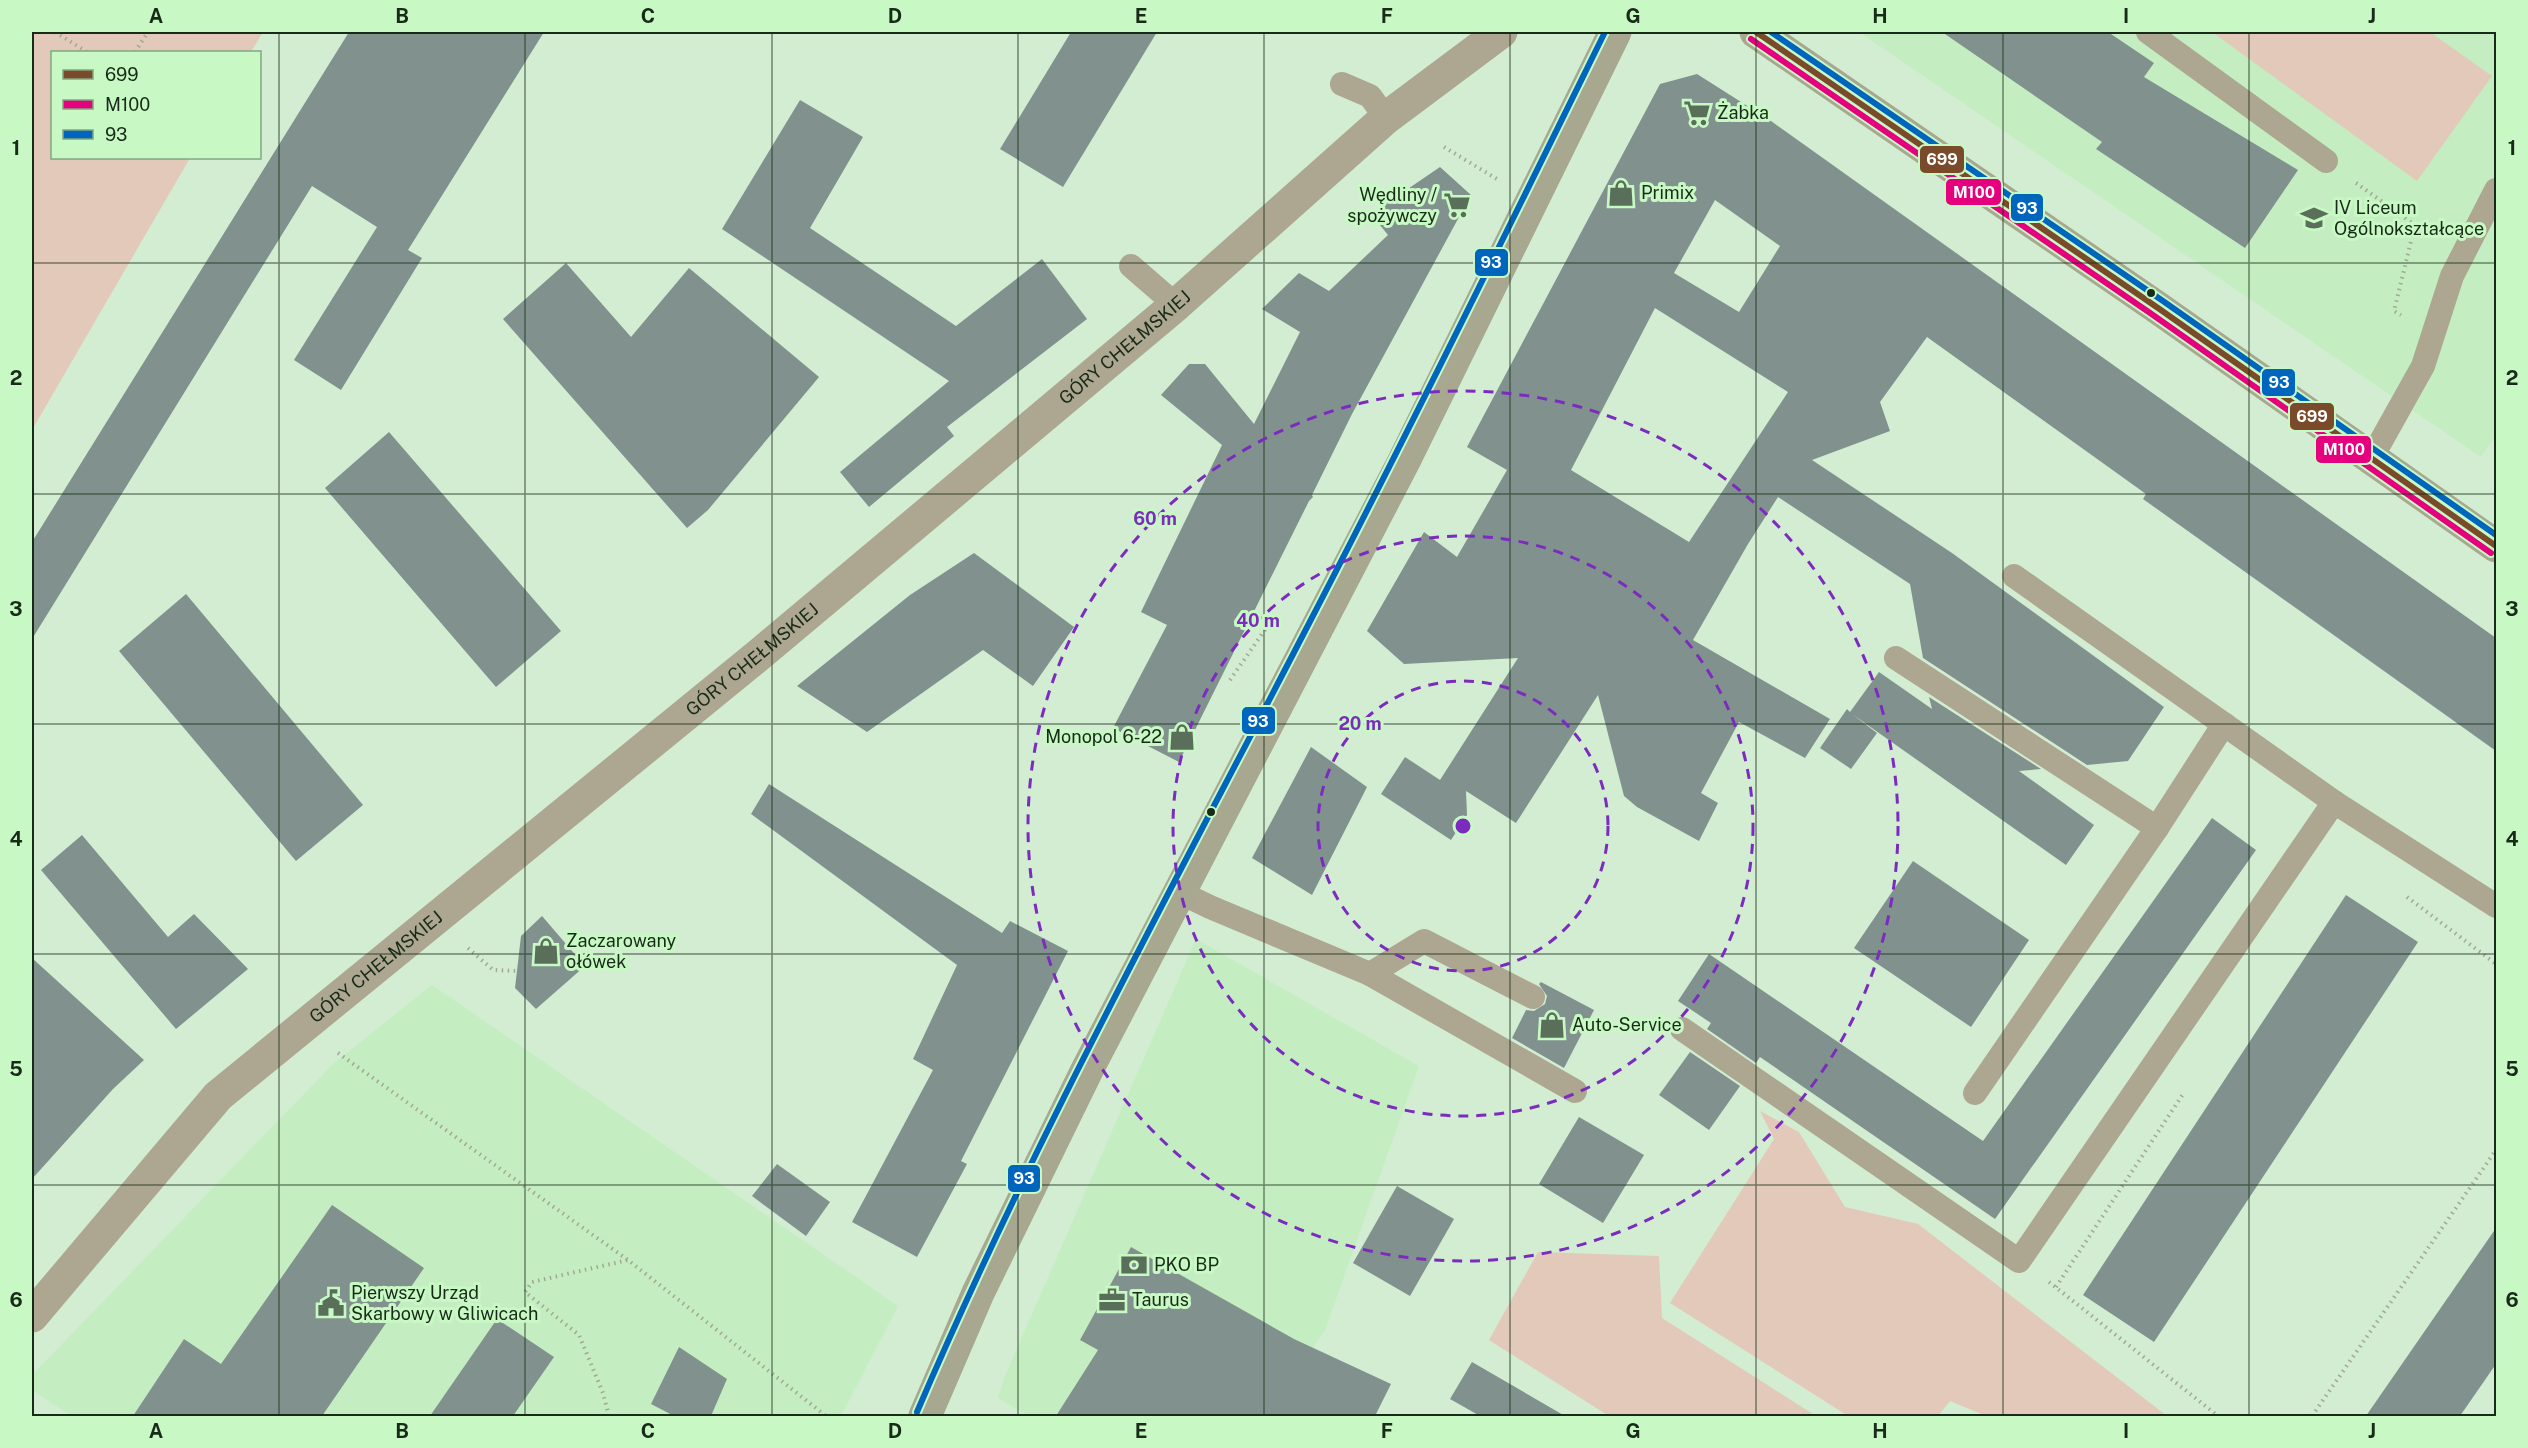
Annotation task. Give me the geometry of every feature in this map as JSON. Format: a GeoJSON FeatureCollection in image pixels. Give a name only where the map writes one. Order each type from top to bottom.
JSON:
{"type":"FeatureCollection","features":[{"type":"Feature","properties":{"kind":"street","name":"GÓRY CHEŁMSKIEJ"},"geometry":{"type":"LineString","coordinates":[[32,1316],[218,1096],[751,661],[1176,305],[1386,118],[1502,32]]}},
{"type":"Feature","properties":{"kind":"street"},"geometry":{"type":"LineString","coordinates":[[925,1416],[978,1293],[1087,1070],[1404,461],[1615,32]]}},
{"type":"Feature","properties":{"kind":"street"},"geometry":{"type":"LineString","coordinates":[[1756,32],[2158,308],[2496,546]]}},
{"type":"Feature","properties":{"kind":"lane"},"geometry":{"type":"LineString","coordinates":[[2148,32],[2326,161]]}},
{"type":"Feature","properties":{"kind":"lane"},"geometry":{"type":"LineString","coordinates":[[1342,84],[1370,96],[1386,118]]}},
{"type":"Feature","properties":{"kind":"lane"},"geometry":{"type":"LineString","coordinates":[[2371,459],[2422,366],[2452,276],[2496,190]]}},
{"type":"Feature","properties":{"kind":"lane"},"geometry":{"type":"LineString","coordinates":[[1131,266],[1176,305]]}},
{"type":"Feature","properties":{"kind":"lane"},"geometry":{"type":"LineString","coordinates":[[2014,576],[2334,802],[2496,906]]}},
{"type":"Feature","properties":{"kind":"lane"},"geometry":{"type":"LineString","coordinates":[[1896,658],[2157,828]]}},
{"type":"Feature","properties":{"kind":"lane"},"geometry":{"type":"LineString","coordinates":[[1975,1093],[2157,828],[2224,724]]}},
{"type":"Feature","properties":{"kind":"lane"},"geometry":{"type":"LineString","coordinates":[[1682,1029],[2019,1261],[2334,802]]}},
{"type":"Feature","properties":{"kind":"lane"},"geometry":{"type":"LineString","coordinates":[[1181,893],[1370,974],[1575,1092]]}},
{"type":"Feature","properties":{"kind":"lane"},"geometry":{"type":"LineString","coordinates":[[1370,974],[1424,941],[1533,997]]}},
{"type":"Feature","properties":{"kind":"path"},"geometry":{"type":"LineString","coordinates":[[55,32],[85,51]]}},
{"type":"Feature","properties":{"kind":"path"},"geometry":{"type":"LineString","coordinates":[[136,51],[148,32]]}},
{"type":"Feature","properties":{"kind":"path"},"geometry":{"type":"LineString","coordinates":[[1444,147],[1498,180]]}},
{"type":"Feature","properties":{"kind":"path"},"geometry":{"type":"LineString","coordinates":[[2326,161],[2415,225],[2394,310],[2433,336]]}},
{"type":"Feature","properties":{"kind":"path"},"geometry":{"type":"LineString","coordinates":[[2401,893],[2496,964]]}},
{"type":"Feature","properties":{"kind":"path"},"geometry":{"type":"LineString","coordinates":[[460,942],[493,970],[518,971]]}},
{"type":"Feature","properties":{"kind":"path"},"geometry":{"type":"LineString","coordinates":[[335,1051],[628,1260],[826,1416]]}},
{"type":"Feature","properties":{"kind":"path"},"geometry":{"type":"LineString","coordinates":[[2312,1416],[2496,1150]]}},
{"type":"Feature","properties":{"kind":"path"},"geometry":{"type":"LineString","coordinates":[[609,1416],[603,1393],[579,1335],[525,1292],[532,1282],[628,1260]]}},
{"type":"Feature","properties":{"kind":"path"},"geometry":{"type":"LineString","coordinates":[[2019,1261],[2056,1287],[2218,1416]]}},
{"type":"Feature","properties":{"kind":"shaded area"},"geometry":{"type":"Polygon","coordinates":[[[32,32],[263,32],[252,51],[51,51],[51,159],[189,159],[32,430],[32,32]]]}},
{"type":"Feature","properties":{"kind":"shaded area","name":"IV Liceum Ogólnokształcące"},"geometry":{"type":"Polygon","coordinates":[[[1859,32],[2496,32],[2496,435],[2481,457],[1859,32]]]}},
{"type":"Feature","properties":{"kind":"shaded area"},"geometry":{"type":"Polygon","coordinates":[[[2212,32],[2430,32],[2492,76],[2417,181],[2212,32]]]}},
{"type":"Feature","properties":{"kind":"shaded area"},"geometry":{"type":"Polygon","coordinates":[[[1196,939],[1419,1066],[1325,1330],[1267,1416],[1028,1416],[998,1398],[1005,1376],[1196,939]]]}},
{"type":"Feature","properties":{"kind":"shaded area"},"geometry":{"type":"Polygon","coordinates":[[[432,985],[898,1306],[841,1416],[71,1416],[32,1390],[32,1375],[334,1063],[432,985]]]}},
{"type":"Feature","properties":{"kind":"shaded area"},"geometry":{"type":"Polygon","coordinates":[[[1760,1111],[1799,1132],[1845,1207],[1918,1224],[2167,1416],[1986,1416],[1950,1401],[1938,1416],[1848,1416],[1670,1303],[1774,1139],[1760,1111]]]}},
{"type":"Feature","properties":{"kind":"shaded area"},"geometry":{"type":"Polygon","coordinates":[[[1538,1252],[1659,1256],[1662,1318],[1816,1416],[1609,1416],[1489,1340],[1538,1252]]]}},
{"type":"Feature","properties":{"kind":"building"},"geometry":{"type":"Polygon","coordinates":[[[349,32],[544,32],[408,250],[422,258],[341,390],[294,360],[377,227],[312,186],[32,639],[32,542],[349,32]]]}},
{"type":"Feature","properties":{"kind":"building"},"geometry":{"type":"Polygon","coordinates":[[[1071,32],[1157,32],[1063,187],[1000,149],[1071,32]]]}},
{"type":"Feature","properties":{"kind":"building"},"geometry":{"type":"Polygon","coordinates":[[[1942,32],[2108,32],[2154,63],[2144,77],[2298,170],[2245,248],[2096,149],[2102,142],[1942,32]]]}},
{"type":"Feature","properties":{"kind":"building"},"geometry":{"type":"Polygon","coordinates":[[[1697,74],[1771,121],[2496,638],[2496,751],[2143,499],[2146,494],[1927,337],[1880,402],[1890,431],[1812,460],[1952,553],[2164,707],[2128,761],[2087,765],[1923,658],[1910,584],[1778,497],[1693,640],[1830,719],[1805,758],[1739,722],[1701,793],[1718,803],[1699,841],[1637,807],[1624,796],[1598,695],[1516,823],[1466,791],[1467,815],[1451,840],[1381,794],[1405,757],[1440,780],[1518,658],[1404,664],[1367,631],[1424,532],[1457,557],[1507,470],[1467,447],[1660,84],[1697,74]],[[1715,200],[1674,273],[1739,312],[1780,246],[1715,200]],[[1655,308],[1571,470],[1689,542],[1788,392],[1655,308]]]}},
{"type":"Feature","properties":{"kind":"building"},"geometry":{"type":"Polygon","coordinates":[[[800,100],[863,137],[810,228],[956,326],[1042,259],[1087,319],[947,427],[954,436],[869,507],[840,472],[949,381],[722,229],[800,100]]]}},
{"type":"Feature","properties":{"kind":"building"},"geometry":{"type":"Polygon","coordinates":[[[1440,167],[1471,195],[1352,414],[1313,497],[1179,762],[1113,728],[1167,625],[1141,612],[1222,445],[1161,395],[1189,364],[1205,364],[1254,424],[1300,332],[1262,309],[1299,273],[1329,291],[1388,235],[1371,214],[1440,167]]]}},
{"type":"Feature","properties":{"kind":"building"},"geometry":{"type":"Polygon","coordinates":[[[566,263],[631,337],[689,268],[819,377],[708,510],[687,528],[503,319],[566,263]]]}},
{"type":"Feature","properties":{"kind":"building"},"geometry":{"type":"Polygon","coordinates":[[[389,432],[561,631],[496,687],[325,488],[389,432]]]}},
{"type":"Feature","properties":{"kind":"building"},"geometry":{"type":"Polygon","coordinates":[[[974,553],[1074,627],[1033,686],[983,650],[867,732],[797,686],[910,595],[974,553]]]}},
{"type":"Feature","properties":{"kind":"building"},"geometry":{"type":"Polygon","coordinates":[[[186,594],[363,805],[296,861],[119,651],[186,594]]]}},
{"type":"Feature","properties":{"kind":"building"},"geometry":{"type":"Polygon","coordinates":[[[1879,672],[1932,709],[1929,697],[2041,769],[2019,771],[2094,825],[2066,865],[1852,714],[1877,733],[1851,769],[1820,748],[1847,709],[1850,712],[1879,672]]]}},
{"type":"Feature","properties":{"kind":"building"},"geometry":{"type":"Polygon","coordinates":[[[1311,747],[1367,787],[1312,895],[1252,858],[1311,747]]]}},
{"type":"Feature","properties":{"kind":"building"},"geometry":{"type":"Polygon","coordinates":[[[769,784],[1002,933],[1010,921],[1068,951],[961,1161],[967,1164],[917,1257],[852,1222],[933,1070],[913,1059],[957,965],[751,814],[769,784]]]}},
{"type":"Feature","properties":{"kind":"building"},"geometry":{"type":"Polygon","coordinates":[[[2212,818],[2256,850],[1995,1219],[1760,1057],[1756,1063],[1707,1029],[1711,1023],[1678,1001],[1709,954],[1983,1141],[2212,818]]]}},
{"type":"Feature","properties":{"kind":"building"},"geometry":{"type":"Polygon","coordinates":[[[82,835],[168,937],[194,914],[248,969],[176,1029],[41,870],[82,835]]]}},
{"type":"Feature","properties":{"kind":"building"},"geometry":{"type":"Polygon","coordinates":[[[1913,861],[2029,940],[1971,1027],[1854,948],[1913,861]]]}},
{"type":"Feature","properties":{"kind":"building"},"geometry":{"type":"Polygon","coordinates":[[[2346,895],[2418,942],[2154,1342],[2083,1295],[2346,895]]]}},
{"type":"Feature","properties":{"kind":"building","name":"Zaczarowany ołówek"},"geometry":{"type":"Polygon","coordinates":[[[542,916],[585,966],[536,1009],[515,988],[521,936],[542,916]]]}},
{"type":"Feature","properties":{"kind":"building"},"geometry":{"type":"Polygon","coordinates":[[[32,958],[144,1060],[113,1089],[32,1179],[32,958]]]}},
{"type":"Feature","properties":{"kind":"building","name":"Auto-Service"},"geometry":{"type":"Polygon","coordinates":[[[1541,982],[1594,1010],[1564,1068],[1512,1038],[1526,1010],[1534,1011],[1545,1004],[1547,996],[1539,984],[1541,982]]]}},
{"type":"Feature","properties":{"kind":"building"},"geometry":{"type":"Polygon","coordinates":[[[1690,1052],[1740,1086],[1709,1130],[1659,1095],[1690,1052]]]}},
{"type":"Feature","properties":{"kind":"building"},"geometry":{"type":"Polygon","coordinates":[[[1579,1117],[1644,1155],[1603,1223],[1539,1184],[1579,1117]]]}},
{"type":"Feature","properties":{"kind":"building"},"geometry":{"type":"Polygon","coordinates":[[[777,1164],[830,1202],[806,1236],[752,1196],[777,1164]]]}},
{"type":"Feature","properties":{"kind":"building"},"geometry":{"type":"Polygon","coordinates":[[[1397,1186],[1454,1219],[1410,1296],[1353,1263],[1397,1186]]]}},
{"type":"Feature","properties":{"kind":"building","name":"Pierwszy Urząd Skarbowy w Gliwicach"},"geometry":{"type":"Polygon","coordinates":[[[332,1205],[424,1268],[322,1416],[133,1416],[184,1339],[221,1364],[332,1205]]]}},
{"type":"Feature","properties":{"kind":"building"},"geometry":{"type":"Polygon","coordinates":[[[2496,1228],[2496,1364],[2460,1416],[2366,1416],[2496,1228]]]}},
{"type":"Feature","properties":{"kind":"building"},"geometry":{"type":"Polygon","coordinates":[[[1131,1247],[1294,1339],[1391,1384],[1375,1416],[1056,1416],[1098,1350],[1080,1340],[1131,1247]]]}},
{"type":"Feature","properties":{"kind":"building","name":"Pierwszy Urząd Skarbowy w Gliwicach"},"geometry":{"type":"Polygon","coordinates":[[[497,1319],[554,1357],[513,1416],[430,1416],[497,1319]]]}},
{"type":"Feature","properties":{"kind":"building"},"geometry":{"type":"Polygon","coordinates":[[[679,1347],[727,1379],[711,1416],[674,1416],[651,1404],[679,1347]]]}},
{"type":"Feature","properties":{"kind":"building"},"geometry":{"type":"Polygon","coordinates":[[[1472,1362],[1565,1416],[1480,1416],[1450,1399],[1472,1362]]]}},
{"type":"Feature","properties":{"kind":"transit line","name":"93"},"geometry":{"type":"LineString","coordinates":[[917,1412],[1054,1117],[1380,485],[1605,32]]}},
{"type":"Feature","properties":{"kind":"transit line","name":"699"},"geometry":{"type":"LineString","coordinates":[[1756,32],[2158,308],[2496,546]]}},
{"type":"Feature","properties":{"kind":"transit line","name":"93"},"geometry":{"type":"LineString","coordinates":[[1771,32],[2163,301],[2496,535]]}},
{"type":"Feature","properties":{"kind":"transit line","name":"M100"},"geometry":{"type":"LineString","coordinates":[[1751,39],[2153,315],[2491,553]]}},
{"type":"Feature","properties":{"kind":"place","name":"Żabka"},"geometry":{"type":"Point","coordinates":[1697,113]}},
{"type":"Feature","properties":{"kind":"place","name":"Primix"},"geometry":{"type":"Point","coordinates":[1621,193]}},
{"type":"Feature","properties":{"kind":"place","name":"Wędliny / spożywczy"},"geometry":{"type":"Point","coordinates":[1457,205]}},
{"type":"Feature","properties":{"kind":"place","name":"IV Liceum Ogólnokształcące"},"geometry":{"type":"Point","coordinates":[2314,218]}},
{"type":"Feature","properties":{"kind":"place","name":"Monopol 6-22"},"geometry":{"type":"Point","coordinates":[1182,737]}},
{"type":"Feature","properties":{"kind":"place","name":"Zaczarowany ołówek"},"geometry":{"type":"Point","coordinates":[546,951]}},
{"type":"Feature","properties":{"kind":"place","name":"Auto-Service"},"geometry":{"type":"Point","coordinates":[1552,1025]}},
{"type":"Feature","properties":{"kind":"place","name":"PKO BP"},"geometry":{"type":"Point","coordinates":[1134,1265]}},
{"type":"Feature","properties":{"kind":"place","name":"Taurus"},"geometry":{"type":"Point","coordinates":[1112,1300]}},
{"type":"Feature","properties":{"kind":"place","name":"Pierwszy Urząd Skarbowy w Gliwicach"},"geometry":{"type":"Point","coordinates":[331,1303]}}]}
